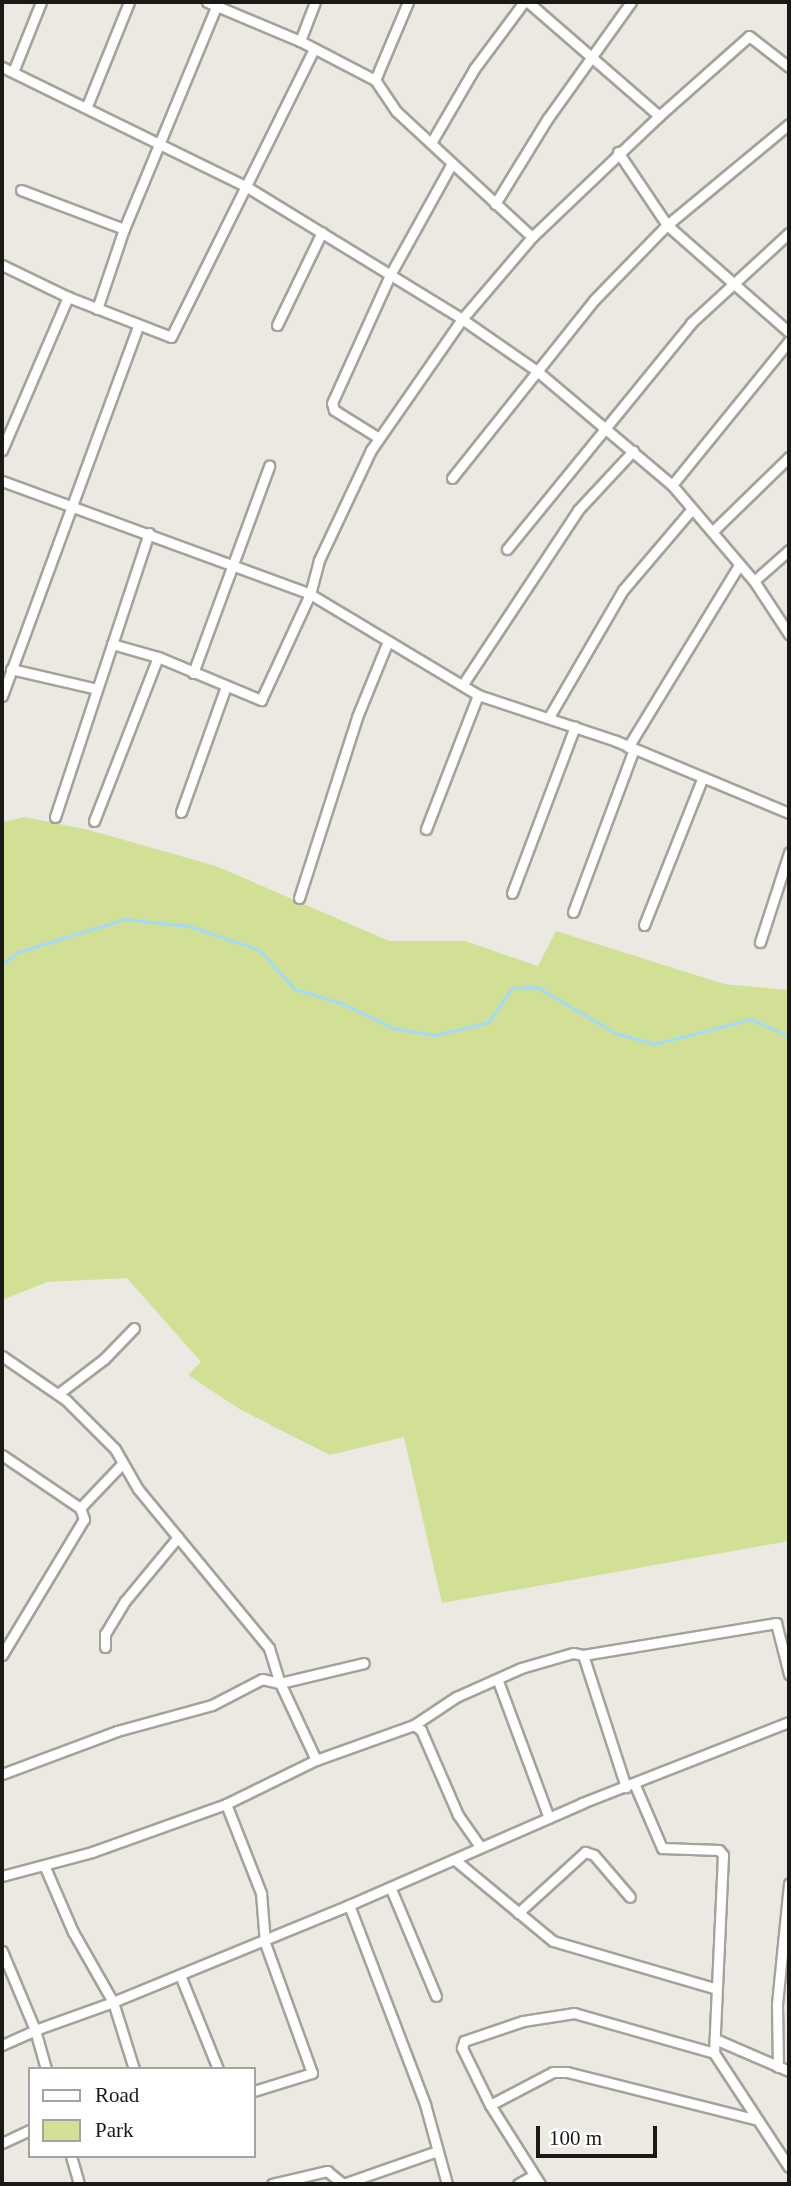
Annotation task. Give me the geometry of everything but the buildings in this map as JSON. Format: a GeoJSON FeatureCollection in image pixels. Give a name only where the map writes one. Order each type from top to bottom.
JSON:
{"type":"FeatureCollection","features":[{"type":"Feature","properties":{"kind":"street"},"geometry":{"type":"LineString","coordinates":[[13,72],[41,2]]}},
{"type":"Feature","properties":{"kind":"street"},"geometry":{"type":"LineString","coordinates":[[87,106],[129,2]]}},
{"type":"Feature","properties":{"kind":"street"},"geometry":{"type":"LineString","coordinates":[[300,41],[315,2]]}},
{"type":"Feature","properties":{"kind":"street"},"geometry":{"type":"LineString","coordinates":[[375,80],[408,2]]}},
{"type":"Feature","properties":{"kind":"street"},"geometry":{"type":"LineString","coordinates":[[431,143],[474,69],[526,2],[659,116]]}},
{"type":"Feature","properties":{"kind":"street"},"geometry":{"type":"LineString","coordinates":[[495,204],[589,58],[631,2]]}},
{"type":"Feature","properties":{"kind":"street"},"geometry":{"type":"LineString","coordinates":[[97,309],[124,229],[214,3],[300,41],[375,80],[396,111],[451,165],[532,237]]}},
{"type":"Feature","properties":{"kind":"street"},"geometry":{"type":"LineString","coordinates":[[112,644],[159,657],[261,700],[310,594],[351,486],[379,438],[462,319],[532,237],[618,152],[749,36],[789,67]]}},
{"type":"Feature","properties":{"kind":"street"},"geometry":{"type":"LineString","coordinates":[[2,265],[138,327],[171,337],[314,49]]}},
{"type":"Feature","properties":{"kind":"street"},"geometry":{"type":"LineString","coordinates":[[2,67],[159,141],[247,187],[462,319],[537,371],[672,485],[754,581],[789,633]]}},
{"type":"Feature","properties":{"kind":"street"},"geometry":{"type":"LineString","coordinates":[[452,478],[594,300],[667,225],[789,124]]}},
{"type":"Feature","properties":{"kind":"street"},"geometry":{"type":"LineString","coordinates":[[618,152],[667,225],[735,280],[789,332]]}},
{"type":"Feature","properties":{"kind":"street"},"geometry":{"type":"LineString","coordinates":[[379,438],[334,410],[332,403],[390,275],[451,165]]}},
{"type":"Feature","properties":{"kind":"street"},"geometry":{"type":"LineString","coordinates":[[21,190],[124,229]]}},
{"type":"Feature","properties":{"kind":"street"},"geometry":{"type":"LineString","coordinates":[[277,325],[322,232]]}},
{"type":"Feature","properties":{"kind":"street"},"geometry":{"type":"LineString","coordinates":[[507,549],[691,323],[789,233]]}},
{"type":"Feature","properties":{"kind":"street"},"geometry":{"type":"LineString","coordinates":[[2,450],[68,297]]}},
{"type":"Feature","properties":{"kind":"street"},"geometry":{"type":"LineString","coordinates":[[2,696],[74,508],[138,327]]}},
{"type":"Feature","properties":{"kind":"street"},"geometry":{"type":"LineString","coordinates":[[672,485],[789,341]]}},
{"type":"Feature","properties":{"kind":"street"},"geometry":{"type":"LineString","coordinates":[[463,684],[578,510],[633,450]]}},
{"type":"Feature","properties":{"kind":"street"},"geometry":{"type":"LineString","coordinates":[[713,531],[789,457]]}},
{"type":"Feature","properties":{"kind":"street"},"geometry":{"type":"LineString","coordinates":[[193,673],[230,564],[269,466]]}},
{"type":"Feature","properties":{"kind":"street"},"geometry":{"type":"LineString","coordinates":[[2,481],[310,594],[478,695],[575,726],[789,813]]}},
{"type":"Feature","properties":{"kind":"street"},"geometry":{"type":"LineString","coordinates":[[549,717],[623,590],[692,509]]}},
{"type":"Feature","properties":{"kind":"street"},"geometry":{"type":"LineString","coordinates":[[55,817],[149,533]]}},
{"type":"Feature","properties":{"kind":"street"},"geometry":{"type":"LineString","coordinates":[[754,581],[789,550]]}},
{"type":"Feature","properties":{"kind":"street"},"geometry":{"type":"LineString","coordinates":[[573,912],[631,748],[739,565]]}},
{"type":"Feature","properties":{"kind":"street"},"geometry":{"type":"LineString","coordinates":[[299,898],[358,718],[388,641]]}},
{"type":"Feature","properties":{"kind":"street"},"geometry":{"type":"LineString","coordinates":[[94,821],[159,657]]}},
{"type":"Feature","properties":{"kind":"street"},"geometry":{"type":"LineString","coordinates":[[11,669],[97,689]]}},
{"type":"Feature","properties":{"kind":"street"},"geometry":{"type":"LineString","coordinates":[[181,812],[226,687]]}},
{"type":"Feature","properties":{"kind":"street"},"geometry":{"type":"LineString","coordinates":[[426,829],[478,695]]}},
{"type":"Feature","properties":{"kind":"street"},"geometry":{"type":"LineString","coordinates":[[512,893],[575,726]]}},
{"type":"Feature","properties":{"kind":"street"},"geometry":{"type":"LineString","coordinates":[[644,925],[703,777]]}},
{"type":"Feature","properties":{"kind":"street"},"geometry":{"type":"LineString","coordinates":[[760,942],[789,853]]}},
{"type":"Feature","properties":{"kind":"street"},"geometry":{"type":"LineString","coordinates":[[58,1394],[104,1359],[134,1328]]}},
{"type":"Feature","properties":{"kind":"street"},"geometry":{"type":"LineString","coordinates":[[2,1356],[58,1394],[93,1425],[123,1463],[138,1489],[269,1648],[280,1683],[316,1760]]}},
{"type":"Feature","properties":{"kind":"street"},"geometry":{"type":"LineString","coordinates":[[2,1455],[80,1508],[84,1519],[2,1655]]}},
{"type":"Feature","properties":{"kind":"street"},"geometry":{"type":"LineString","coordinates":[[80,1508],[123,1463]]}},
{"type":"Feature","properties":{"kind":"street"},"geometry":{"type":"LineString","coordinates":[[105,1647],[105,1634],[125,1601],[178,1537]]}},
{"type":"Feature","properties":{"kind":"street"},"geometry":{"type":"LineString","coordinates":[[2,1876],[44,1865],[226,1804],[316,1760],[414,1725],[456,1697],[537,1663],[573,1653],[583,1656],[776,1623],[789,1674]]}},
{"type":"Feature","properties":{"kind":"street"},"geometry":{"type":"LineString","coordinates":[[583,1656],[630,1785],[662,1848],[719,1850],[723,1855],[714,1988],[714,2053],[789,2167]]}},
{"type":"Feature","properties":{"kind":"street"},"geometry":{"type":"LineString","coordinates":[[2,1774],[117,1731],[212,1704],[262,1679],[280,1683],[364,1663]]}},
{"type":"Feature","properties":{"kind":"street"},"geometry":{"type":"LineString","coordinates":[[498,1681],[549,1818]]}},
{"type":"Feature","properties":{"kind":"street"},"geometry":{"type":"LineString","coordinates":[[2,2045],[265,1943],[391,1889],[480,1846],[789,1722]]}},
{"type":"Feature","properties":{"kind":"street"},"geometry":{"type":"LineString","coordinates":[[414,1725],[421,1730],[458,1815],[480,1846]]}},
{"type":"Feature","properties":{"kind":"street"},"geometry":{"type":"LineString","coordinates":[[226,1804],[261,1893],[265,1943],[312,2073],[256,2090]]}},
{"type":"Feature","properties":{"kind":"street"},"geometry":{"type":"LineString","coordinates":[[518,1913],[585,1852],[594,1855],[630,1897]]}},
{"type":"Feature","properties":{"kind":"street"},"geometry":{"type":"LineString","coordinates":[[455,1860],[553,1941],[714,1988]]}},
{"type":"Feature","properties":{"kind":"street"},"geometry":{"type":"LineString","coordinates":[[44,1865],[73,1932],[113,2002],[133,2067]]}},
{"type":"Feature","properties":{"kind":"street"},"geometry":{"type":"LineString","coordinates":[[778,2067],[777,2004],[789,1884]]}},
{"type":"Feature","properties":{"kind":"street"},"geometry":{"type":"LineString","coordinates":[[391,1889],[436,1996]]}},
{"type":"Feature","properties":{"kind":"street"},"geometry":{"type":"LineString","coordinates":[[349,1905],[425,2104],[447,2184]]}},
{"type":"Feature","properties":{"kind":"street"},"geometry":{"type":"LineString","coordinates":[[2,1951],[35,2030],[45,2067]]}},
{"type":"Feature","properties":{"kind":"street"},"geometry":{"type":"LineString","coordinates":[[180,1975],[217,2067]]}},
{"type":"Feature","properties":{"kind":"street"},"geometry":{"type":"LineString","coordinates":[[518,2184],[537,2180],[490,2105],[463,2044],[523,2021],[574,2013],[714,2053]]}},
{"type":"Feature","properties":{"kind":"street"},"geometry":{"type":"LineString","coordinates":[[715,2039],[789,2071]]}},
{"type":"Feature","properties":{"kind":"street"},"geometry":{"type":"LineString","coordinates":[[490,2105],[553,2072],[567,2072],[758,2120]]}},
{"type":"Feature","properties":{"kind":"street"},"geometry":{"type":"LineString","coordinates":[[2,2143],[28,2131]]}},
{"type":"Feature","properties":{"kind":"street"},"geometry":{"type":"LineString","coordinates":[[272,2184],[327,2171],[343,2184],[437,2151]]}},
{"type":"Feature","properties":{"kind":"street"},"geometry":{"type":"LineString","coordinates":[[72,2158],[79,2184]]}},
{"type":"Feature","properties":{"kind":"green space"},"geometry":{"type":"Polygon","coordinates":[[[25,817],[89,830],[216,866],[389,941],[465,941],[538,966],[556,931],[724,984],[789,990],[789,1541],[442,1603],[404,1437],[330,1455],[241,1410],[188,1375],[201,1362],[127,1278],[47,1282],[2,1300],[2,822],[25,817]]]}},
{"type":"Feature","properties":{"kind":"waterway"},"geometry":{"type":"LineString","coordinates":[[2,965],[18,952],[125,919],[190,926],[260,950],[295,989],[341,1003],[394,1028],[435,1035],[489,1022],[512,988],[537,987],[616,1033],[655,1044],[751,1019],[789,1036]]}}]}
